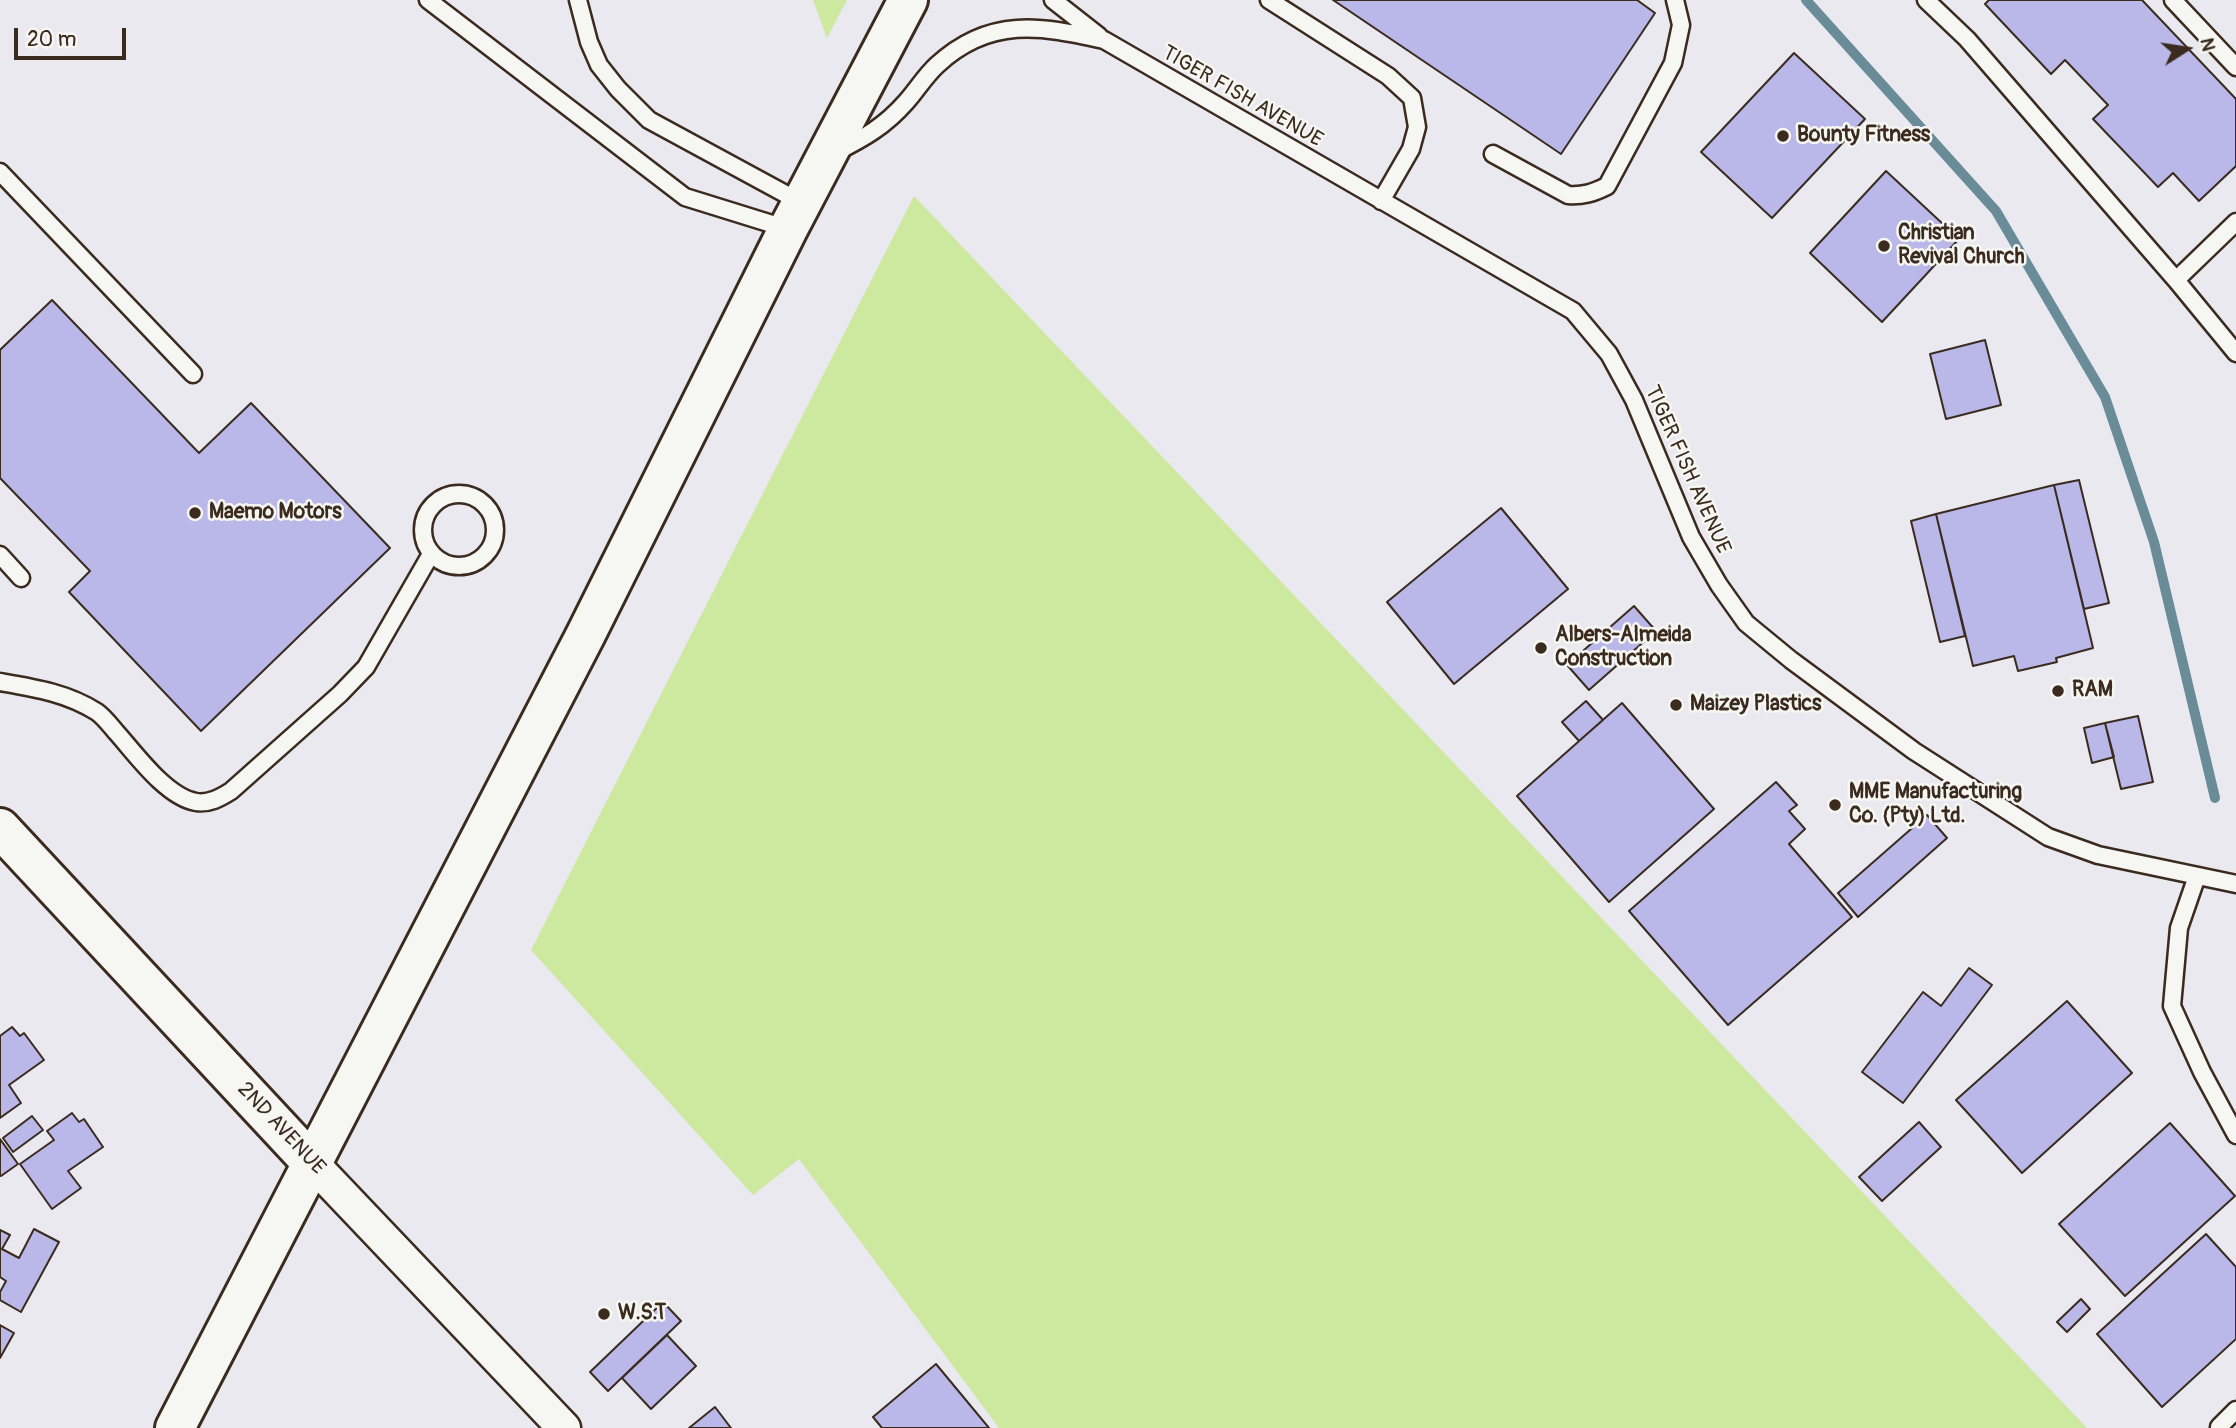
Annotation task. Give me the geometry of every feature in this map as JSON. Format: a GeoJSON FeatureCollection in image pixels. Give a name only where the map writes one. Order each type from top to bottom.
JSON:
{"type":"FeatureCollection","features":[{"type":"Feature","properties":{"kind":"main road"},"geometry":{"type":"LineString","coordinates":[[175,1428],[586,634],[824,158],[908,0]]}},
{"type":"Feature","properties":{"kind":"main road","name":"2ND AVENUE"},"geometry":{"type":"LineString","coordinates":[[0,828],[312,1163]]}},
{"type":"Feature","properties":{"kind":"street","name":"2ND AVENUE"},"geometry":{"type":"LineString","coordinates":[[312,1163],[564,1428]]}},
{"type":"Feature","properties":{"kind":"lane"},"geometry":{"type":"LineString","coordinates":[[428,0],[685,197],[795,216]]}},
{"type":"Feature","properties":{"kind":"lane"},"geometry":{"type":"LineString","coordinates":[[578,0],[589,42],[599,65],[649,120],[795,216]]}},
{"type":"Feature","properties":{"kind":"lane"},"geometry":{"type":"LineString","coordinates":[[1053,0],[1104,40],[1143,64]]}},
{"type":"Feature","properties":{"kind":"lane"},"geometry":{"type":"LineString","coordinates":[[1269,0],[1388,76],[1412,98],[1417,127],[1411,149],[1381,201]]}},
{"type":"Feature","properties":{"kind":"lane"},"geometry":{"type":"LineString","coordinates":[[1493,154],[1567,195],[1581,196],[1606,186],[1673,63],[1681,25],[1675,0]]}},
{"type":"Feature","properties":{"kind":"lane"},"geometry":{"type":"LineString","coordinates":[[1926,0],[1967,40],[2236,353]]}},
{"type":"Feature","properties":{"kind":"lane"},"geometry":{"type":"LineString","coordinates":[[2173,0],[2236,67]]}},
{"type":"Feature","properties":{"kind":"lane"},"geometry":{"type":"LineString","coordinates":[[824,158],[873,134],[904,105],[937,65],[968,44],[993,33],[1024,27],[1059,30],[1104,40],[1143,64]]}},
{"type":"Feature","properties":{"kind":"lane","name":"TIGER FISH AVENUE"},"geometry":{"type":"LineString","coordinates":[[1143,64],[1573,311],[1609,354],[1628,388],[1691,537],[1718,585],[1746,623],[1791,660],[1914,751],[2048,837],[2098,855],[2236,884]]}},
{"type":"Feature","properties":{"kind":"lane"},"geometry":{"type":"LineString","coordinates":[[0,172],[193,374]]}},
{"type":"Feature","properties":{"kind":"lane"},"geometry":{"type":"LineString","coordinates":[[2176,280],[2236,222]]}},
{"type":"Feature","properties":{"kind":"lane"},"geometry":{"type":"LineString","coordinates":[[457,493],[473,496],[486,506],[494,520],[495,536],[489,551],[476,562],[461,566],[445,563],[431,554],[424,539],[423,523],[429,508],[441,497],[457,493]]}},
{"type":"Feature","properties":{"kind":"lane"},"geometry":{"type":"LineString","coordinates":[[0,682],[50,691],[74,699],[100,714],[157,778],[180,796],[197,802],[215,800],[231,791],[340,694],[366,667],[431,554]]}},
{"type":"Feature","properties":{"kind":"lane"},"geometry":{"type":"LineString","coordinates":[[0,555],[21,578]]}},
{"type":"Feature","properties":{"kind":"lane"},"geometry":{"type":"LineString","coordinates":[[2197,876],[2179,928],[2172,1006],[2202,1072],[2236,1135]]}},
{"type":"Feature","properties":{"kind":"lane"},"geometry":{"type":"LineString","coordinates":[[2219,1427],[2236,1410]]}},
{"type":"Feature","properties":{"kind":"green space"},"geometry":{"type":"Polygon","coordinates":[[[813,0],[847,0],[827,38],[813,0]]]}},
{"type":"Feature","properties":{"kind":"green space"},"geometry":{"type":"Polygon","coordinates":[[[914,196],[2087,1428],[999,1428],[799,1159],[753,1195],[531,950],[914,196]]]}},
{"type":"Feature","properties":{"kind":"building"},"geometry":{"type":"Polygon","coordinates":[[[1333,0],[1637,0],[1655,13],[1561,154],[1333,0]]]}},
{"type":"Feature","properties":{"kind":"building"},"geometry":{"type":"Polygon","coordinates":[[[1989,0],[2142,0],[2236,99],[2236,166],[2199,201],[2173,173],[2158,187],[2093,119],[2108,105],[2065,60],[2051,74],[1985,4],[1989,0]]]}},
{"type":"Feature","properties":{"kind":"building","name":"Bounty Fitness"},"geometry":{"type":"Polygon","coordinates":[[[1794,53],[1865,119],[1772,218],[1701,152],[1794,53]]]}},
{"type":"Feature","properties":{"kind":"building","name":"Christian Revival Church"},"geometry":{"type":"Polygon","coordinates":[[[1886,171],[1959,239],[1882,322],[1810,253],[1886,171]]]}},
{"type":"Feature","properties":{"kind":"building","name":"Maemo Motors"},"geometry":{"type":"Polygon","coordinates":[[[52,300],[199,453],[251,403],[390,548],[201,731],[69,592],[90,571],[0,478],[0,350],[52,300]]]}},
{"type":"Feature","properties":{"kind":"building"},"geometry":{"type":"Polygon","coordinates":[[[1985,340],[2001,405],[1946,419],[1930,354],[1985,340]]]}},
{"type":"Feature","properties":{"kind":"building"},"geometry":{"type":"Polygon","coordinates":[[[2079,480],[2109,603],[2084,609],[2054,485],[2079,480]]]}},
{"type":"Feature","properties":{"kind":"building"},"geometry":{"type":"Polygon","coordinates":[[[2054,485],[2093,648],[2056,658],[2057,662],[2018,671],[2014,656],[1973,666],[1936,514],[2054,485]]]}},
{"type":"Feature","properties":{"kind":"building"},"geometry":{"type":"Polygon","coordinates":[[[1501,508],[1568,589],[1454,684],[1387,602],[1501,508]]]}},
{"type":"Feature","properties":{"kind":"building"},"geometry":{"type":"Polygon","coordinates":[[[1936,514],[1965,636],[1940,642],[1911,521],[1936,514]]]}},
{"type":"Feature","properties":{"kind":"building"},"geometry":{"type":"Polygon","coordinates":[[[1634,606],[1656,631],[1589,690],[1567,665],[1634,606]]]}},
{"type":"Feature","properties":{"kind":"building"},"geometry":{"type":"Polygon","coordinates":[[[1586,701],[1603,720],[1579,741],[1562,722],[1586,701]]]}},
{"type":"Feature","properties":{"kind":"building"},"geometry":{"type":"Polygon","coordinates":[[[1622,703],[1714,809],[1609,902],[1517,796],[1622,703]]]}},
{"type":"Feature","properties":{"kind":"building"},"geometry":{"type":"Polygon","coordinates":[[[2138,716],[2153,782],[2121,789],[2105,723],[2138,716]]]}},
{"type":"Feature","properties":{"kind":"building"},"geometry":{"type":"Polygon","coordinates":[[[2105,723],[2114,757],[2092,763],[2084,728],[2105,723]]]}},
{"type":"Feature","properties":{"kind":"building"},"geometry":{"type":"Polygon","coordinates":[[[1776,782],[1797,805],[1789,811],[1805,829],[1789,844],[1852,917],[1728,1025],[1629,911],[1776,782]]]}},
{"type":"Feature","properties":{"kind":"building"},"geometry":{"type":"Polygon","coordinates":[[[1927,815],[1947,838],[1858,917],[1838,893],[1927,815]]]}},
{"type":"Feature","properties":{"kind":"building"},"geometry":{"type":"Polygon","coordinates":[[[1969,968],[1992,985],[1903,1103],[1862,1072],[1923,992],[1941,1006],[1969,968]]]}},
{"type":"Feature","properties":{"kind":"building"},"geometry":{"type":"Polygon","coordinates":[[[2067,1001],[2132,1073],[2022,1173],[1956,1100],[2067,1001]]]}},
{"type":"Feature","properties":{"kind":"building"},"geometry":{"type":"Polygon","coordinates":[[[12,1027],[20,1036],[24,1033],[44,1060],[9,1085],[21,1103],[0,1118],[0,1036],[12,1027]]]}},
{"type":"Feature","properties":{"kind":"building"},"geometry":{"type":"Polygon","coordinates":[[[72,1113],[79,1122],[84,1119],[103,1147],[68,1171],[81,1188],[52,1209],[20,1164],[54,1140],[47,1131],[72,1113]]]}},
{"type":"Feature","properties":{"kind":"building"},"geometry":{"type":"Polygon","coordinates":[[[32,1116],[43,1130],[13,1152],[3,1138],[32,1116]]]}},
{"type":"Feature","properties":{"kind":"building"},"geometry":{"type":"Polygon","coordinates":[[[1919,1122],[1941,1147],[1882,1201],[1859,1177],[1919,1122]]]}},
{"type":"Feature","properties":{"kind":"building"},"geometry":{"type":"Polygon","coordinates":[[[2170,1123],[2235,1196],[2125,1296],[2059,1224],[2170,1123]]]}},
{"type":"Feature","properties":{"kind":"building"},"geometry":{"type":"Polygon","coordinates":[[[0,1139],[18,1164],[1,1176],[0,1175],[0,1139]]]}},
{"type":"Feature","properties":{"kind":"building"},"geometry":{"type":"Polygon","coordinates":[[[34,1229],[59,1242],[21,1312],[0,1300],[0,1292],[6,1281],[0,1277],[0,1230],[10,1235],[2,1249],[19,1258],[34,1229]]]}},
{"type":"Feature","properties":{"kind":"building"},"geometry":{"type":"Polygon","coordinates":[[[2206,1234],[2236,1267],[2236,1339],[2162,1407],[2097,1334],[2206,1234]]]}},
{"type":"Feature","properties":{"kind":"building"},"geometry":{"type":"Polygon","coordinates":[[[2081,1299],[2090,1309],[2067,1332],[2057,1322],[2081,1299]]]}},
{"type":"Feature","properties":{"kind":"building"},"geometry":{"type":"Polygon","coordinates":[[[663,1302],[681,1321],[608,1391],[590,1372],[663,1302]]]}},
{"type":"Feature","properties":{"kind":"building"},"geometry":{"type":"Polygon","coordinates":[[[0,1325],[14,1333],[0,1358],[0,1325]]]}},
{"type":"Feature","properties":{"kind":"building"},"geometry":{"type":"Polygon","coordinates":[[[667,1335],[696,1366],[651,1409],[622,1378],[667,1335]]]}},
{"type":"Feature","properties":{"kind":"building"},"geometry":{"type":"Polygon","coordinates":[[[936,1364],[989,1428],[882,1428],[873,1417],[936,1364]]]}},
{"type":"Feature","properties":{"kind":"building"},"geometry":{"type":"Polygon","coordinates":[[[715,1407],[731,1428],[689,1428],[715,1407]]]}},
{"type":"Feature","properties":{"kind":"waterway"},"geometry":{"type":"LineString","coordinates":[[1806,0],[1996,211],[2105,397],[2154,542],[2215,798]]}},
{"type":"Feature","properties":{"kind":"place","name":"Bounty Fitness"},"geometry":{"type":"Point","coordinates":[1783,136]}},
{"type":"Feature","properties":{"kind":"place","name":"Christian Revival Church"},"geometry":{"type":"Point","coordinates":[1884,246]}},
{"type":"Feature","properties":{"kind":"place","name":"Maemo Motors"},"geometry":{"type":"Point","coordinates":[195,513]}},
{"type":"Feature","properties":{"kind":"place","name":"Albers-Almeida Construction"},"geometry":{"type":"Point","coordinates":[1541,648]}},
{"type":"Feature","properties":{"kind":"place","name":"RAM"},"geometry":{"type":"Point","coordinates":[2058,691]}},
{"type":"Feature","properties":{"kind":"place","name":"Maizey Plastics"},"geometry":{"type":"Point","coordinates":[1676,705]}},
{"type":"Feature","properties":{"kind":"place","name":"MME Manufacturing Co. (Pty) Ltd."},"geometry":{"type":"Point","coordinates":[1835,805]}},
{"type":"Feature","properties":{"kind":"place","name":"W.S.T"},"geometry":{"type":"Point","coordinates":[604,1314]}}]}
